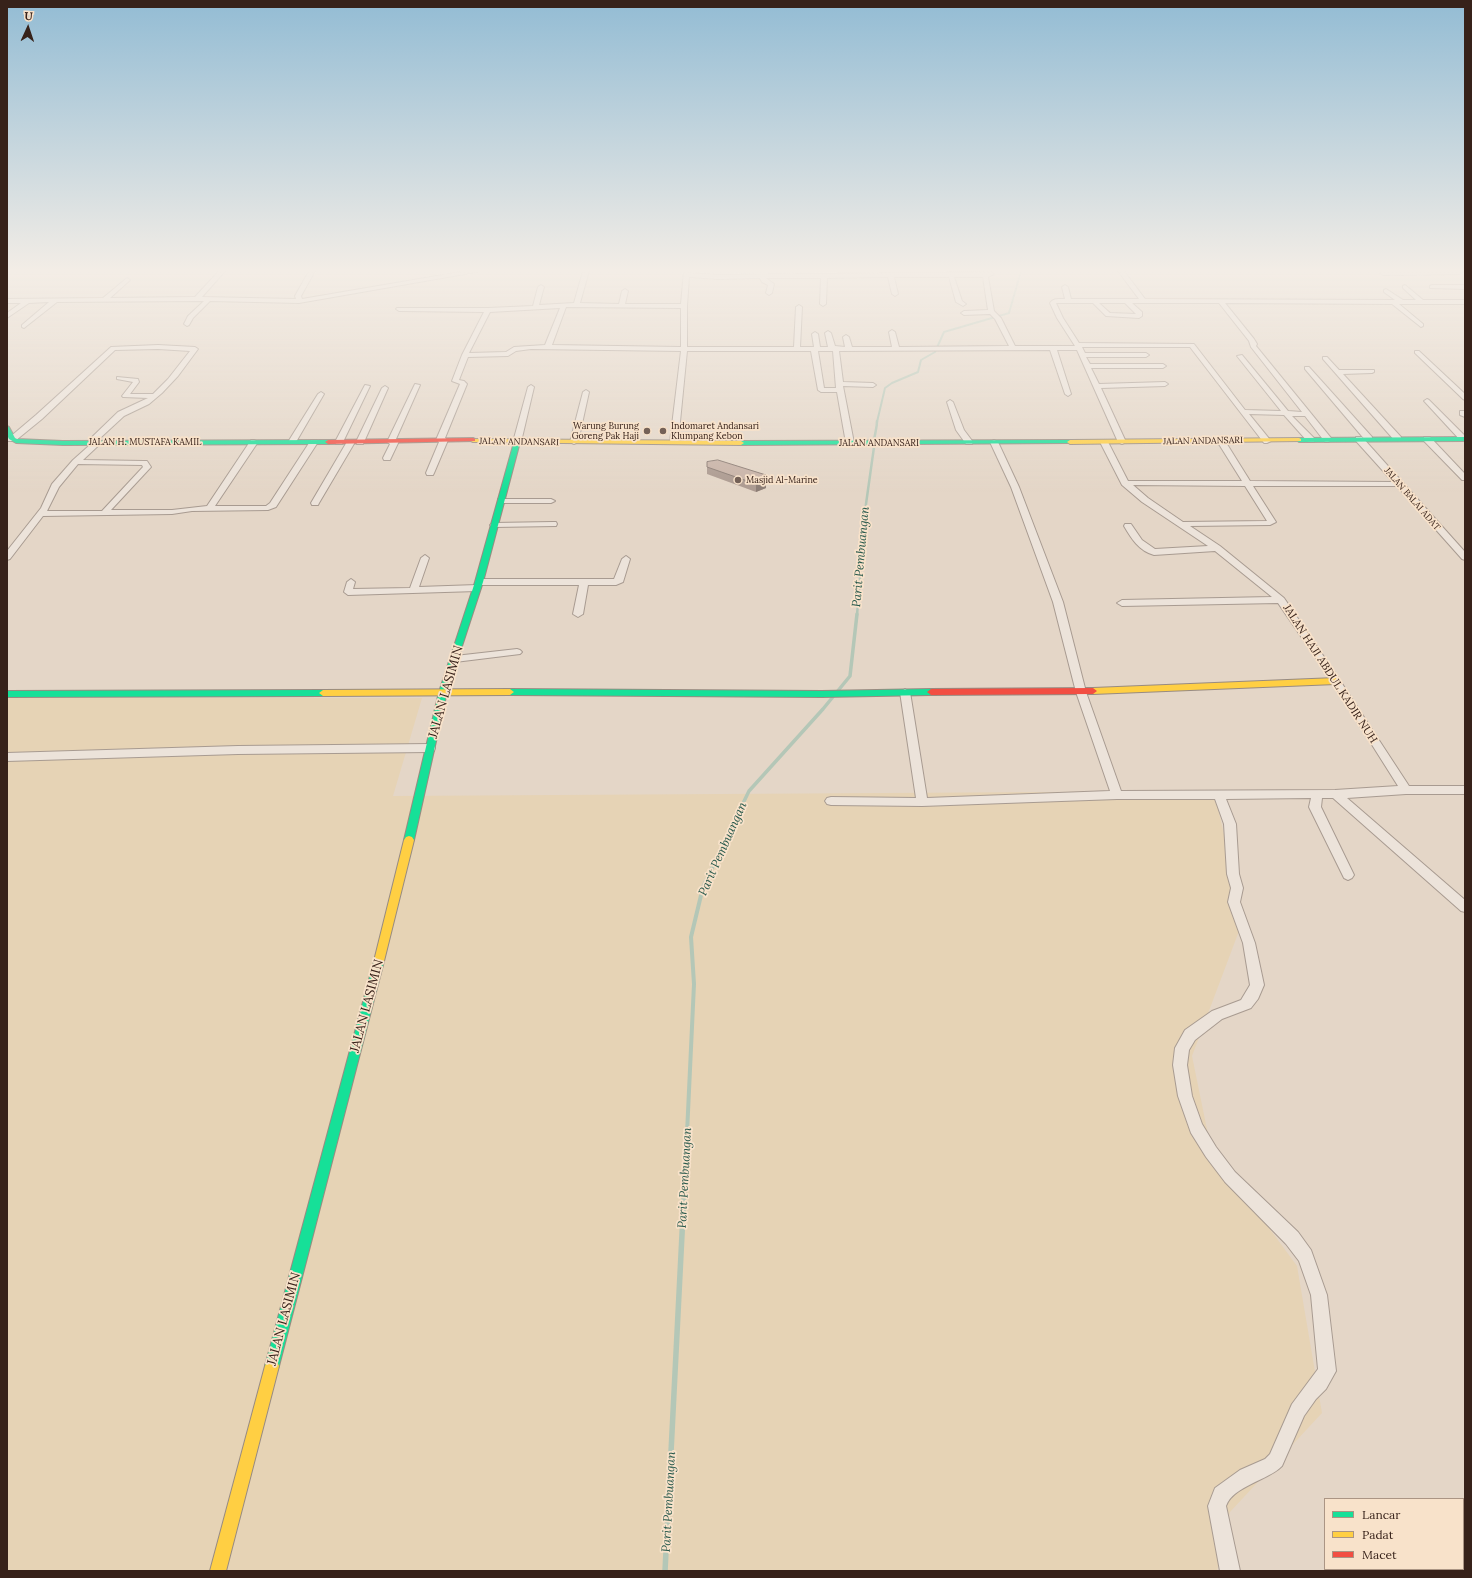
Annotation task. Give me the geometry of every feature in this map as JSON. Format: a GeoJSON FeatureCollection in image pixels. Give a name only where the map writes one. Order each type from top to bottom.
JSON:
{"type":"FeatureCollection","features":[{"type":"Feature","properties":{"kind":"street"},"geometry":{"type":"LineString","coordinates":[[430,473],[464,384],[462,382],[455,381],[470,345]]}},
{"type":"Feature","properties":{"kind":"street"},"geometry":{"type":"LineString","coordinates":[[674,442],[684,345]]}},
{"type":"Feature","properties":{"kind":"street"},"geometry":{"type":"LineString","coordinates":[[797,345],[797,349]]}},
{"type":"Feature","properties":{"kind":"street"},"geometry":{"type":"LineString","coordinates":[[815,345],[821,390],[873,384]]}},
{"type":"Feature","properties":{"kind":"street"},"geometry":{"type":"LineString","coordinates":[[833,345],[850,443]]}},
{"type":"Feature","properties":{"kind":"street"},"geometry":{"type":"LineString","coordinates":[[465,355],[508,354],[514,349],[548,347],[815,349],[940,348],[985,346],[1053,348],[1079,346],[1192,345],[1267,441]]}},
{"type":"Feature","properties":{"kind":"street"},"geometry":{"type":"LineString","coordinates":[[1254,345],[1328,440]]}},
{"type":"Feature","properties":{"kind":"street"},"geometry":{"type":"LineString","coordinates":[[1079,346],[1106,410],[1122,442]]}},
{"type":"Feature","properties":{"kind":"street"},"geometry":{"type":"LineString","coordinates":[[7,428],[9,439],[39,417],[113,348],[158,347],[195,349],[156,396],[148,402],[122,414],[106,427],[55,486],[45,508],[9,553]]}},
{"type":"Feature","properties":{"kind":"street"},"geometry":{"type":"LineString","coordinates":[[1053,348],[1068,394]]}},
{"type":"Feature","properties":{"kind":"street"},"geometry":{"type":"LineString","coordinates":[[1417,352],[1464,396]]}},
{"type":"Feature","properties":{"kind":"street"},"geometry":{"type":"LineString","coordinates":[[1086,360],[1146,355]]}},
{"type":"Feature","properties":{"kind":"street"},"geometry":{"type":"LineString","coordinates":[[1240,356],[1286,413],[1311,440]]}},
{"type":"Feature","properties":{"kind":"street"},"geometry":{"type":"LineString","coordinates":[[1325,358],[1398,439]]}},
{"type":"Feature","properties":{"kind":"street"},"geometry":{"type":"LineString","coordinates":[[1086,360],[1154,361]]}},
{"type":"Feature","properties":{"kind":"street"},"geometry":{"type":"LineString","coordinates":[[1086,360],[1163,366]]}},
{"type":"Feature","properties":{"kind":"street"},"geometry":{"type":"LineString","coordinates":[[1307,368],[1370,439]]}},
{"type":"Feature","properties":{"kind":"street"},"geometry":{"type":"LineString","coordinates":[[1337,372],[1372,371]]}},
{"type":"Feature","properties":{"kind":"street"},"geometry":{"type":"LineString","coordinates":[[119,378],[136,380],[125,396],[156,396]]}},
{"type":"Feature","properties":{"kind":"street"},"geometry":{"type":"LineString","coordinates":[[1097,386],[1165,384]]}},
{"type":"Feature","properties":{"kind":"street"},"geometry":{"type":"LineString","coordinates":[[387,458],[417,385]]}},
{"type":"Feature","properties":{"kind":"street"},"geometry":{"type":"LineString","coordinates":[[339,442],[367,386]]}},
{"type":"Feature","properties":{"kind":"street"},"geometry":{"type":"LineString","coordinates":[[517,442],[531,387]]}},
{"type":"Feature","properties":{"kind":"street"},"geometry":{"type":"LineString","coordinates":[[360,442],[385,388]]}},
{"type":"Feature","properties":{"kind":"street"},"geometry":{"type":"LineString","coordinates":[[574,442],[586,392]]}},
{"type":"Feature","properties":{"kind":"street"},"geometry":{"type":"LineString","coordinates":[[292,442],[321,394]]}},
{"type":"Feature","properties":{"kind":"street"},"geometry":{"type":"LineString","coordinates":[[1427,401],[1464,438]]}},
{"type":"Feature","properties":{"kind":"street"},"geometry":{"type":"LineString","coordinates":[[950,402],[960,430],[968,442]]}},
{"type":"Feature","properties":{"kind":"street"},"geometry":{"type":"LineString","coordinates":[[1243,412],[1308,414]]}},
{"type":"Feature","properties":{"kind":"street","name":"JALAN ANDANSARI"},"geometry":{"type":"LineString","coordinates":[[292,442],[393,442],[442,440],[517,442],[879,443],[1267,441],[1464,438]]}},
{"type":"Feature","properties":{"kind":"street","name":"JALAN H. MUSTAFA KAMIL"},"geometry":{"type":"LineString","coordinates":[[9,439],[22,442],[292,442]]}},
{"type":"Feature","properties":{"kind":"street","name":"JALAN BALAI ADAT"},"geometry":{"type":"LineString","coordinates":[[1359,439],[1465,558]]}},
{"type":"Feature","properties":{"kind":"street"},"geometry":{"type":"LineString","coordinates":[[1427,439],[1465,478]]}},
{"type":"Feature","properties":{"kind":"street"},"geometry":{"type":"LineString","coordinates":[[1182,524],[1270,523],[1272,520],[1222,441]]}},
{"type":"Feature","properties":{"kind":"street"},"geometry":{"type":"LineString","coordinates":[[210,509],[254,442]]}},
{"type":"Feature","properties":{"kind":"street"},"geometry":{"type":"LineString","coordinates":[[39,514],[172,512],[192,509],[268,508],[273,505],[314,442]]}},
{"type":"Feature","properties":{"kind":"street"},"geometry":{"type":"LineString","coordinates":[[315,503],[351,442]]}},
{"type":"Feature","properties":{"kind":"street","name":"JALAN LASIMIN"},"geometry":{"type":"LineString","coordinates":[[218,1571],[376,975],[418,804],[443,692],[478,585],[517,442]]}},
{"type":"Feature","properties":{"kind":"street"},"geometry":{"type":"LineString","coordinates":[[994,442],[1015,488],[1058,602],[1081,692],[1117,795]]}},
{"type":"Feature","properties":{"kind":"street","name":"JALAN HAJI ABDUL KADIR NUH"},"geometry":{"type":"LineString","coordinates":[[1104,442],[1125,483],[1145,500],[1217,548],[1281,600],[1336,681],[1406,790]]}},
{"type":"Feature","properties":{"kind":"street"},"geometry":{"type":"LineString","coordinates":[[76,462],[144,463],[146,465],[147,467],[104,513]]}},
{"type":"Feature","properties":{"kind":"street"},"geometry":{"type":"LineString","coordinates":[[1125,483],[1247,482],[1399,484]]}},
{"type":"Feature","properties":{"kind":"street"},"geometry":{"type":"LineString","coordinates":[[501,501],[550,501]]}},
{"type":"Feature","properties":{"kind":"street"},"geometry":{"type":"LineString","coordinates":[[494,525],[553,524]]}},
{"type":"Feature","properties":{"kind":"street"},"geometry":{"type":"LineString","coordinates":[[1128,526],[1134,536],[1150,551],[1154,552],[1217,548]]}},
{"type":"Feature","properties":{"kind":"street"},"geometry":{"type":"LineString","coordinates":[[414,589],[425,558]]}},
{"type":"Feature","properties":{"kind":"street"},"geometry":{"type":"LineString","coordinates":[[352,582],[348,592],[404,592],[414,589],[478,585],[610,583],[620,580],[626,559]]}},
{"type":"Feature","properties":{"kind":"street"},"geometry":{"type":"LineString","coordinates":[[578,614],[584,583]]}},
{"type":"Feature","properties":{"kind":"street"},"geometry":{"type":"LineString","coordinates":[[1122,603],[1281,600]]}},
{"type":"Feature","properties":{"kind":"street"},"geometry":{"type":"LineString","coordinates":[[455,659],[517,652]]}},
{"type":"Feature","properties":{"kind":"street"},"geometry":{"type":"LineString","coordinates":[[7,694],[443,692],[847,694],[905,692],[1081,692],[1336,681]]}},
{"type":"Feature","properties":{"kind":"street"},"geometry":{"type":"LineString","coordinates":[[905,692],[922,802]]}},
{"type":"Feature","properties":{"kind":"street"},"geometry":{"type":"LineString","coordinates":[[7,757],[238,750],[430,748]]}},
{"type":"Feature","properties":{"kind":"street"},"geometry":{"type":"LineString","coordinates":[[832,801],[922,802],[1117,795],[1335,794],[1406,790],[1465,790]]}},
{"type":"Feature","properties":{"kind":"street"},"geometry":{"type":"LineString","coordinates":[[1314,794],[1316,799],[1316,807],[1348,875]]}},
{"type":"Feature","properties":{"kind":"street"},"geometry":{"type":"LineString","coordinates":[[1335,794],[1465,907]]}},
{"type":"Feature","properties":{"kind":"street"},"geometry":{"type":"LineString","coordinates":[[1219,795],[1230,824],[1233,874],[1237,888],[1234,902],[1249,943],[1257,985],[1253,995],[1246,1004],[1217,1015],[1190,1035],[1184,1044],[1182,1048],[1180,1065],[1185,1096],[1196,1128],[1211,1152],[1230,1177],[1292,1238],[1304,1256],[1319,1295],[1327,1371],[1320,1383],[1310,1393],[1298,1410],[1276,1460],[1271,1465],[1246,1476],[1221,1494],[1217,1506],[1230,1571]]}},
{"type":"Feature","properties":{"kind":"shaded area"},"geometry":{"type":"Polygon","coordinates":[[[7,698],[422,698],[393,796],[1214,791],[1233,874],[1242,923],[1192,1056],[1211,1149],[1297,1266],[1322,1413],[1230,1512],[1217,1571],[7,1571],[7,698]]]}},
{"type":"Feature","properties":{"kind":"building"},"geometry":{"type":"Polygon","coordinates":[[[718,460],[766,475],[766,480],[756,484],[707,467],[707,462],[718,460]]]}},
{"type":"Feature","properties":{"kind":"waterway","name":"Parit Pembuangan"},"geometry":{"type":"LineString","coordinates":[[877,422],[885,388],[892,383],[918,372],[921,360],[935,352],[938,345]]}},
{"type":"Feature","properties":{"kind":"waterway","name":"Parit Pembuangan"},"geometry":{"type":"LineString","coordinates":[[857,615],[866,504],[877,421]]}},
{"type":"Feature","properties":{"kind":"waterway","name":"Parit Pembuangan"},"geometry":{"type":"LineString","coordinates":[[715,861],[749,791],[823,709],[850,676],[857,614]]}},
{"type":"Feature","properties":{"kind":"waterway","name":"Parit Pembuangan"},"geometry":{"type":"LineString","coordinates":[[685,1176],[694,984],[691,937],[703,887],[716,860]]}},
{"type":"Feature","properties":{"kind":"waterway","name":"Parit Pembuangan"},"geometry":{"type":"LineString","coordinates":[[665,1571],[685,1175]]}},
{"type":"Feature","properties":{"kind":"traffic: fast"},"geometry":{"type":"LineString","coordinates":[[7,428],[12,439],[16,441],[63,443],[328,442]]}},
{"type":"Feature","properties":{"kind":"traffic: fast"},"geometry":{"type":"LineString","coordinates":[[1299,440],[1465,439]]}},
{"type":"Feature","properties":{"kind":"traffic: fast"},"geometry":{"type":"LineString","coordinates":[[409,840],[443,692],[479,582],[517,442]]}},
{"type":"Feature","properties":{"kind":"traffic: fast"},"geometry":{"type":"LineString","coordinates":[[741,443],[1070,442]]}},
{"type":"Feature","properties":{"kind":"traffic: fast"},"geometry":{"type":"LineString","coordinates":[[510,692],[822,694],[931,692]]}},
{"type":"Feature","properties":{"kind":"traffic: fast"},"geometry":{"type":"LineString","coordinates":[[7,694],[323,693]]}},
{"type":"Feature","properties":{"kind":"traffic: fast"},"geometry":{"type":"LineString","coordinates":[[272,1366],[379,961]]}},
{"type":"Feature","properties":{"kind":"traffic: slow"},"geometry":{"type":"LineString","coordinates":[[473,440],[741,443]]}},
{"type":"Feature","properties":{"kind":"traffic: slow"},"geometry":{"type":"LineString","coordinates":[[1070,442],[1299,440]]}},
{"type":"Feature","properties":{"kind":"traffic: slow"},"geometry":{"type":"LineString","coordinates":[[1093,691],[1336,681]]}},
{"type":"Feature","properties":{"kind":"traffic: slow"},"geometry":{"type":"LineString","coordinates":[[323,693],[510,692]]}},
{"type":"Feature","properties":{"kind":"traffic: slow"},"geometry":{"type":"LineString","coordinates":[[379,961],[409,840]]}},
{"type":"Feature","properties":{"kind":"traffic: slow"},"geometry":{"type":"LineString","coordinates":[[218,1571],[272,1366]]}},
{"type":"Feature","properties":{"kind":"traffic: jam"},"geometry":{"type":"LineString","coordinates":[[328,442],[473,440]]}},
{"type":"Feature","properties":{"kind":"traffic: jam"},"geometry":{"type":"LineString","coordinates":[[931,692],[1093,691]]}},
{"type":"Feature","properties":{"kind":"place","name":"Warung Burung Goreng Pak Haji"},"geometry":{"type":"Point","coordinates":[647,431]}},
{"type":"Feature","properties":{"kind":"place","name":"Indomaret Andansari Klumpang Kebon"},"geometry":{"type":"Point","coordinates":[663,431]}},
{"type":"Feature","properties":{"kind":"place","name":"Masjid Al-Marine"},"geometry":{"type":"Point","coordinates":[738,480]}}]}
